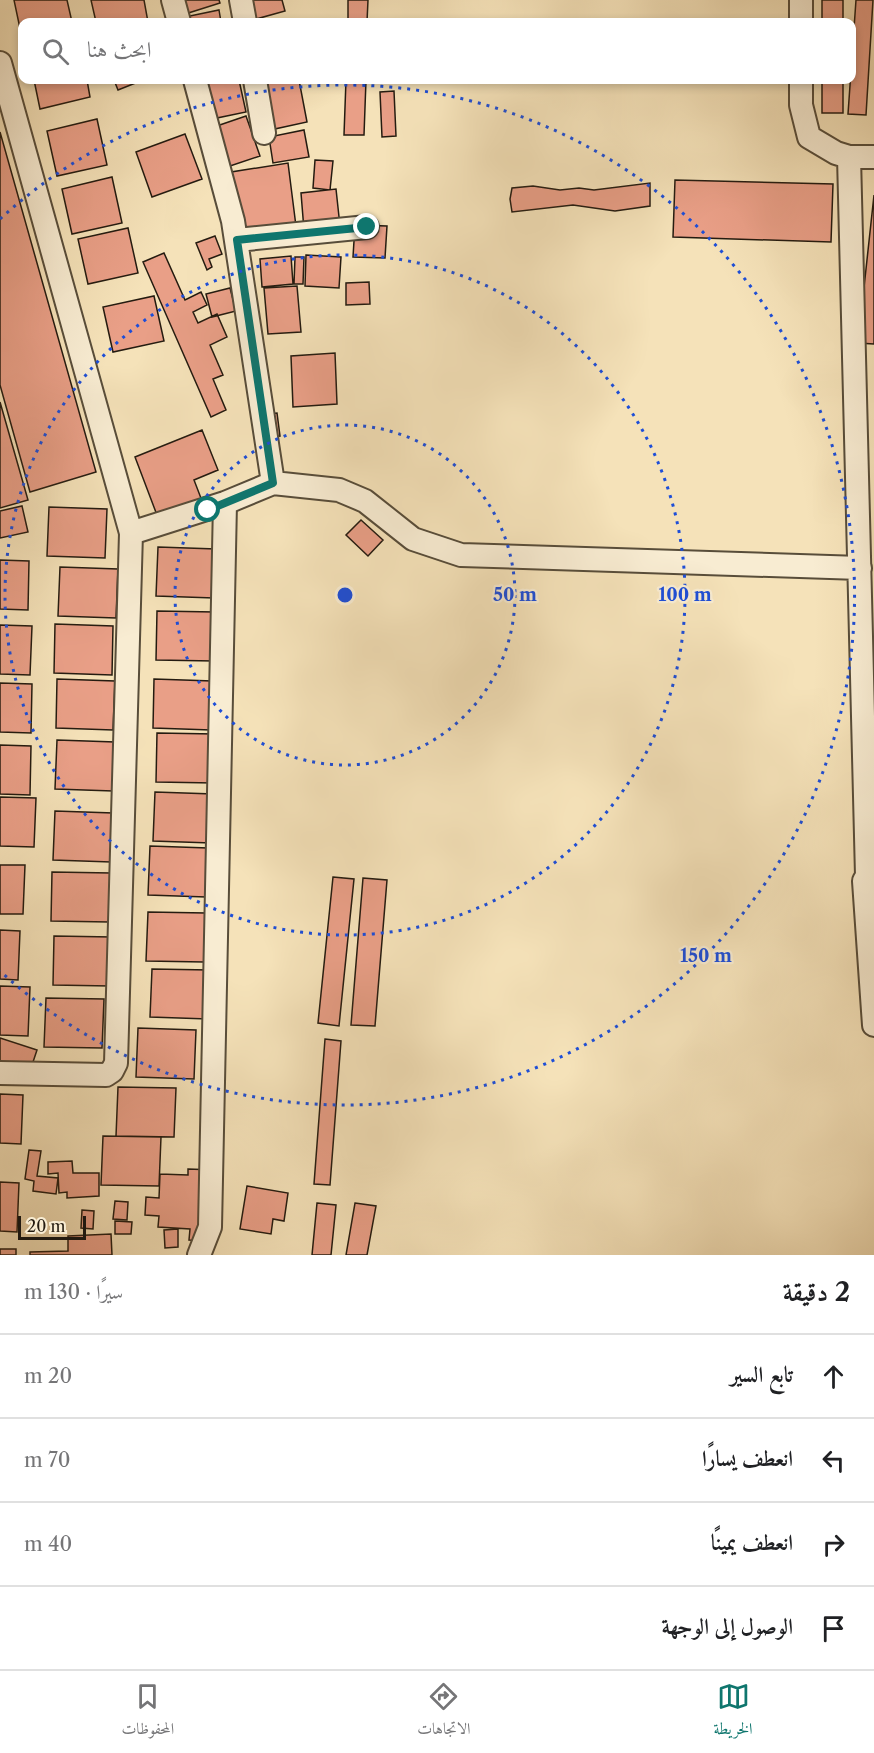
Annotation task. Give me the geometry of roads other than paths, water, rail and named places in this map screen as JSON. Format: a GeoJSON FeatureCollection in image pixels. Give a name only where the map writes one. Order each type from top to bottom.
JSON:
{"type":"FeatureCollection","features":[{"type":"Feature","properties":{"kind":"street"},"geometry":{"type":"LineString","coordinates":[[173,0],[178,18]]}},
{"type":"Feature","properties":{"kind":"street"},"geometry":{"type":"LineString","coordinates":[[241,0],[244,18]]}},
{"type":"Feature","properties":{"kind":"street"},"geometry":{"type":"LineString","coordinates":[[801,0],[801,18]]}},
{"type":"Feature","properties":{"kind":"street"},"geometry":{"type":"LineString","coordinates":[[0,63],[131,533],[116,1063],[112,1071],[106,1075],[0,1073]]}},
{"type":"Feature","properties":{"kind":"street"},"geometry":{"type":"LineString","coordinates":[[196,84],[237,240],[273,483]]}},
{"type":"Feature","properties":{"kind":"street"},"geometry":{"type":"LineString","coordinates":[[256,84],[264,133]]}},
{"type":"Feature","properties":{"kind":"street"},"geometry":{"type":"LineString","coordinates":[[801,84],[801,105],[809,137],[836,153],[849,157],[874,157]]}},
{"type":"Feature","properties":{"kind":"street"},"geometry":{"type":"LineString","coordinates":[[849,157],[867,876],[874,1025]]}},
{"type":"Feature","properties":{"kind":"street"},"geometry":{"type":"LineString","coordinates":[[237,240],[367,227]]}},
{"type":"Feature","properties":{"kind":"street"},"geometry":{"type":"LineString","coordinates":[[131,533],[225,504],[273,483],[339,490],[365,501],[413,539],[461,555],[860,568]]}},
{"type":"Feature","properties":{"kind":"street"},"geometry":{"type":"LineString","coordinates":[[198,1255],[210,1227],[225,504]]}}]}
